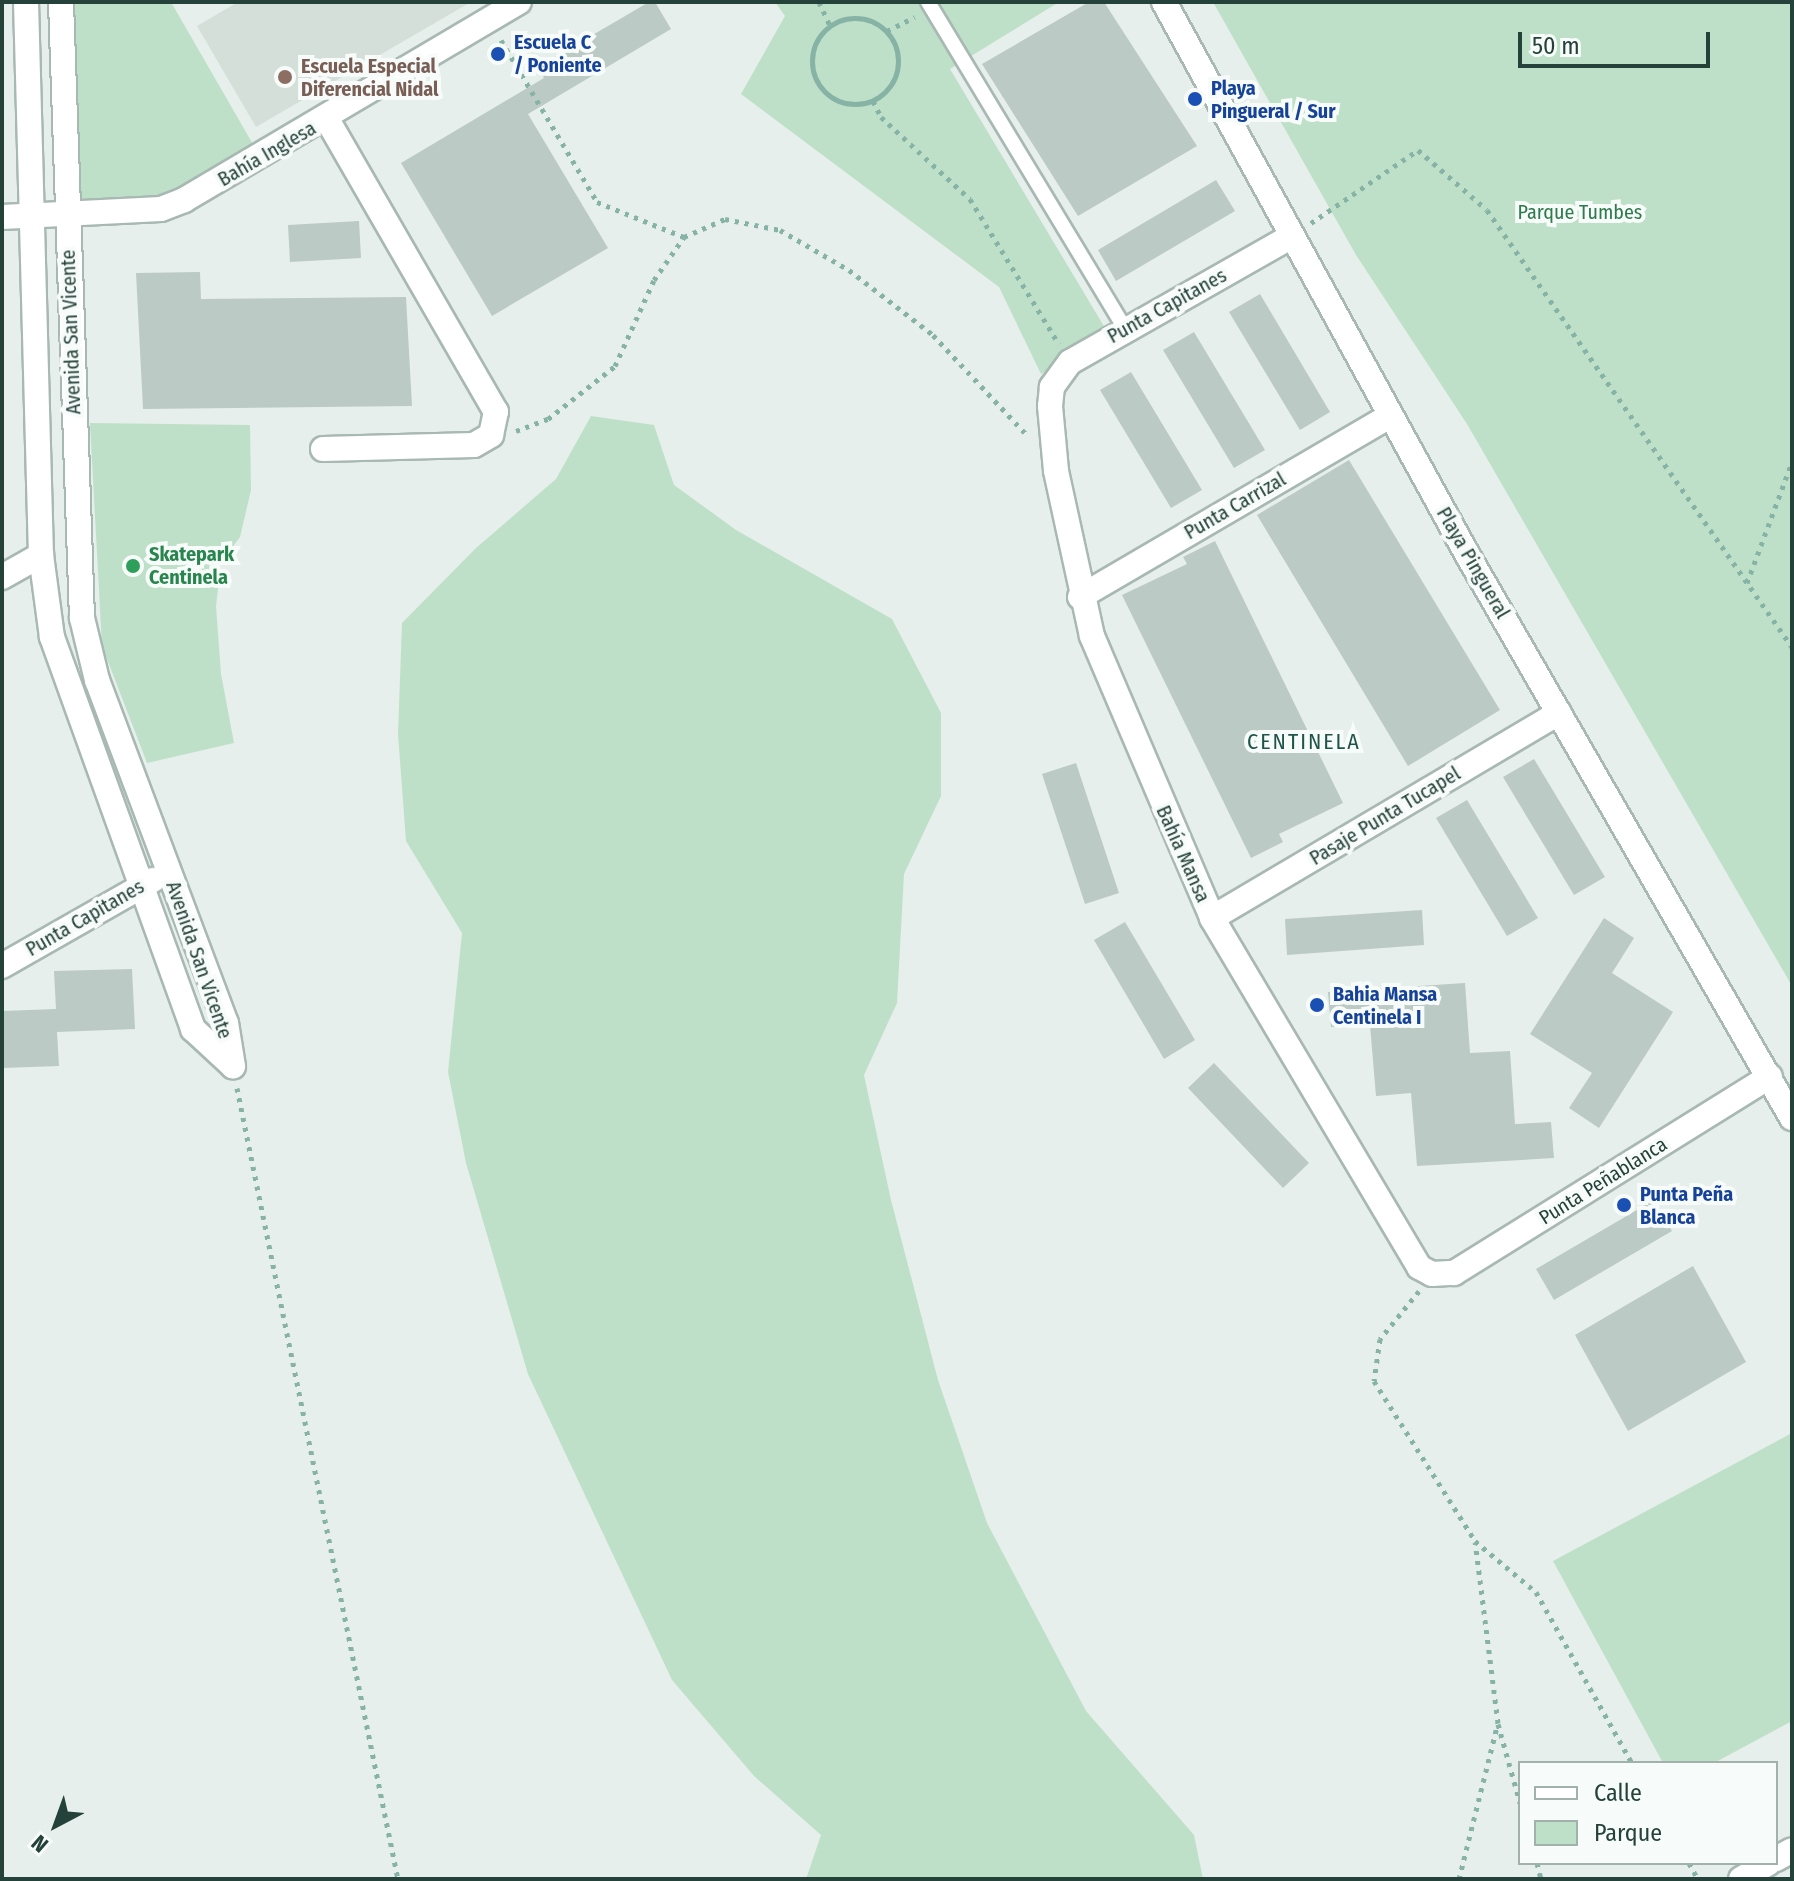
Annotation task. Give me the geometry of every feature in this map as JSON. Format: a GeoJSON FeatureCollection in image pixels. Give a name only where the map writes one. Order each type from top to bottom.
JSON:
{"type":"FeatureCollection","features":[{"type":"Feature","properties":{"kind":"street","name":"Avenida San Vicente"},"geometry":{"type":"LineString","coordinates":[[26,2],[41,555],[52,637],[193,1029],[233,1066]]}},
{"type":"Feature","properties":{"kind":"street","name":"Avenida San Vicente"},"geometry":{"type":"LineString","coordinates":[[61,2],[82,618],[97,680],[226,1023],[233,1066]]}},
{"type":"Feature","properties":{"kind":"street","name":"Bahía Inglesa"},"geometry":{"type":"LineString","coordinates":[[2,217],[33,212],[161,209],[218,183],[519,2]]}},
{"type":"Feature","properties":{"kind":"street","name":"Playa Pingueral"},"geometry":{"type":"LineString","coordinates":[[1164,2],[1390,416],[1792,1118]]}},
{"type":"Feature","properties":{"kind":"street"},"geometry":{"type":"LineString","coordinates":[[323,449],[474,445],[484,443],[496,422],[496,412],[327,119]]}},
{"type":"Feature","properties":{"kind":"street","name":"Punta Capitanes"},"geometry":{"type":"LineString","coordinates":[[1052,387],[1070,362],[1292,236]]}},
{"type":"Feature","properties":{"kind":"street","name":"Bahía Mansa"},"geometry":{"type":"LineString","coordinates":[[1052,387],[1056,471],[1080,597],[1139,752],[1212,918],[1419,1267],[1432,1274]]}},
{"type":"Feature","properties":{"kind":"street","name":"Punta Carrizal"},"geometry":{"type":"LineString","coordinates":[[1080,597],[1390,416]]}},
{"type":"Feature","properties":{"kind":"street"},"geometry":{"type":"LineString","coordinates":[[2,577],[41,555]]}},
{"type":"Feature","properties":{"kind":"street","name":"Pasaje Punta Tucapel"},"geometry":{"type":"LineString","coordinates":[[1212,918],[1559,713]]}},
{"type":"Feature","properties":{"kind":"street","name":"Punta Capitanes"},"geometry":{"type":"LineString","coordinates":[[2,966],[169,871]]}},
{"type":"Feature","properties":{"kind":"street","name":"Punta Peñablanca"},"geometry":{"type":"LineString","coordinates":[[1432,1274],[1454,1273],[1770,1076]]}},
{"type":"Feature","properties":{"kind":"street"},"geometry":{"type":"LineString","coordinates":[[1741,1879],[1766,1865]]}},
{"type":"Feature","properties":{"kind":"lane"},"geometry":{"type":"LineString","coordinates":[[930,6],[1125,329]]}},
{"type":"Feature","properties":{"kind":"path"},"geometry":{"type":"LineString","coordinates":[[819,2],[830,26]]}},
{"type":"Feature","properties":{"kind":"path"},"geometry":{"type":"LineString","coordinates":[[887,31],[930,6]]}},
{"type":"Feature","properties":{"kind":"path"},"geometry":{"type":"LineString","coordinates":[[855,17],[887,31],[899,64],[891,86],[873,101],[838,100],[820,86],[812,60],[820,35],[830,26],[855,17]]}},
{"type":"Feature","properties":{"kind":"path"},"geometry":{"type":"LineString","coordinates":[[490,21],[597,202],[684,237]]}},
{"type":"Feature","properties":{"kind":"path"},"geometry":{"type":"LineString","coordinates":[[873,101],[881,117],[970,199],[1070,362]]}},
{"type":"Feature","properties":{"kind":"path"},"geometry":{"type":"LineString","coordinates":[[1292,236],[1418,150],[1487,210],[1792,647]]}},
{"type":"Feature","properties":{"kind":"path"},"geometry":{"type":"LineString","coordinates":[[496,422],[520,432],[548,419],[615,366],[654,280],[684,237],[725,219],[753,221],[849,270],[933,335],[1056,471]]}},
{"type":"Feature","properties":{"kind":"path"},"geometry":{"type":"LineString","coordinates":[[1747,583],[1792,462]]}},
{"type":"Feature","properties":{"kind":"path"},"geometry":{"type":"LineString","coordinates":[[233,1066],[398,1879]]}},
{"type":"Feature","properties":{"kind":"path"},"geometry":{"type":"LineString","coordinates":[[1432,1274],[1380,1339],[1374,1381],[1475,1541],[1536,1592],[1631,1761]]}},
{"type":"Feature","properties":{"kind":"path"},"geometry":{"type":"LineString","coordinates":[[1475,1541],[1498,1723],[1518,1796]]}},
{"type":"Feature","properties":{"kind":"path"},"geometry":{"type":"LineString","coordinates":[[1459,1879],[1498,1723]]}},
{"type":"Feature","properties":{"kind":"shaded area","name":"Escuela Especial Diferencial Nidal"},"geometry":{"type":"Polygon","coordinates":[[[238,2],[471,2],[256,127],[197,26],[238,2]]]}},
{"type":"Feature","properties":{"kind":"green space"},"geometry":{"type":"Polygon","coordinates":[[[73,2],[171,2],[258,153],[160,204],[78,205],[73,2]]]}},
{"type":"Feature","properties":{"kind":"green space"},"geometry":{"type":"Polygon","coordinates":[[[775,2],[1059,2],[950,69],[1108,333],[1041,374],[999,287],[741,94],[785,16],[775,2]]]}},
{"type":"Feature","properties":{"kind":"green space","name":"Parque Tumbes"},"geometry":{"type":"Polygon","coordinates":[[[1213,2],[1792,2],[1792,986],[1467,424],[1356,255],[1213,2]]]}},
{"type":"Feature","properties":{"kind":"green space"},"geometry":{"type":"Polygon","coordinates":[[[591,416],[654,425],[674,485],[736,530],[892,619],[941,713],[941,796],[904,874],[897,1003],[864,1075],[891,1200],[938,1380],[987,1523],[1086,1711],[1194,1835],[1203,1879],[806,1879],[821,1835],[754,1776],[672,1680],[528,1374],[466,1163],[448,1072],[462,933],[406,841],[398,734],[402,623],[476,548],[556,479],[591,416]]]}},
{"type":"Feature","properties":{"kind":"green space"},"geometry":{"type":"Polygon","coordinates":[[[90,423],[250,425],[251,490],[240,537],[221,563],[216,606],[221,674],[234,743],[147,763],[102,646],[90,423]]]}},
{"type":"Feature","properties":{"kind":"green space"},"geometry":{"type":"Polygon","coordinates":[[[1792,1433],[1792,1721],[1718,1761],[1662,1761],[1553,1561],[1792,1433]]]}},
{"type":"Feature","properties":{"kind":"building"},"geometry":{"type":"Polygon","coordinates":[[[649,2],[655,2],[671,29],[528,114],[608,248],[492,316],[401,163],[544,78],[538,67],[649,2]]]}},
{"type":"Feature","properties":{"kind":"building"},"geometry":{"type":"Polygon","coordinates":[[[1089,2],[1104,2],[1197,146],[1078,216],[982,64],[1089,2]]]}},
{"type":"Feature","properties":{"kind":"building"},"geometry":{"type":"Polygon","coordinates":[[[1216,180],[1235,211],[1116,281],[1098,250],[1216,180]]]}},
{"type":"Feature","properties":{"kind":"building"},"geometry":{"type":"Polygon","coordinates":[[[359,221],[361,258],[290,262],[288,225],[359,221]]]}},
{"type":"Feature","properties":{"kind":"building"},"geometry":{"type":"Polygon","coordinates":[[[200,272],[201,299],[406,297],[412,406],[143,409],[136,273],[200,272]]]}},
{"type":"Feature","properties":{"kind":"building"},"geometry":{"type":"Polygon","coordinates":[[[1260,294],[1330,412],[1300,430],[1229,312],[1260,294]]]}},
{"type":"Feature","properties":{"kind":"building"},"geometry":{"type":"Polygon","coordinates":[[[1194,332],[1265,450],[1234,468],[1163,350],[1194,332]]]}},
{"type":"Feature","properties":{"kind":"building"},"geometry":{"type":"Polygon","coordinates":[[[1131,372],[1202,490],[1171,508],[1100,390],[1131,372]]]}},
{"type":"Feature","properties":{"kind":"building"},"geometry":{"type":"Polygon","coordinates":[[[1349,460],[1500,710],[1408,766],[1257,515],[1349,460]]]}},
{"type":"Feature","properties":{"kind":"building"},"geometry":{"type":"Polygon","coordinates":[[[1215,541],[1343,803],[1279,834],[1283,842],[1251,858],[1122,595],[1187,564],[1183,557],[1215,541]]]}},
{"type":"Feature","properties":{"kind":"building"},"geometry":{"type":"Polygon","coordinates":[[[1534,759],[1605,877],[1574,895],[1503,777],[1534,759]]]}},
{"type":"Feature","properties":{"kind":"building"},"geometry":{"type":"Polygon","coordinates":[[[1076,763],[1119,893],[1085,904],[1042,774],[1076,763]]]}},
{"type":"Feature","properties":{"kind":"building"},"geometry":{"type":"Polygon","coordinates":[[[1467,800],[1538,918],[1507,936],[1436,818],[1467,800]]]}},
{"type":"Feature","properties":{"kind":"building"},"geometry":{"type":"Polygon","coordinates":[[[1422,910],[1424,945],[1287,955],[1285,919],[1422,910]]]}},
{"type":"Feature","properties":{"kind":"building"},"geometry":{"type":"Polygon","coordinates":[[[1604,918],[1634,938],[1612,973],[1673,1012],[1599,1128],[1569,1108],[1592,1073],[1530,1034],[1604,918]]]}},
{"type":"Feature","properties":{"kind":"building"},"geometry":{"type":"Polygon","coordinates":[[[1125,922],[1195,1040],[1164,1059],[1094,940],[1125,922]]]}},
{"type":"Feature","properties":{"kind":"building"},"geometry":{"type":"Polygon","coordinates":[[[132,969],[135,1029],[57,1032],[59,1066],[2,1068],[2,1011],[56,1009],[54,971],[132,969]]]}},
{"type":"Feature","properties":{"kind":"building"},"geometry":{"type":"Polygon","coordinates":[[[1465,983],[1470,1053],[1510,1051],[1515,1124],[1551,1122],[1554,1158],[1417,1166],[1411,1093],[1376,1096],[1370,1025],[1331,1027],[1328,992],[1465,983]]]}},
{"type":"Feature","properties":{"kind":"building"},"geometry":{"type":"Polygon","coordinates":[[[1214,1063],[1309,1163],[1283,1188],[1188,1088],[1214,1063]]]}},
{"type":"Feature","properties":{"kind":"building"},"geometry":{"type":"Polygon","coordinates":[[[1654,1200],[1672,1231],[1554,1300],[1536,1269],[1654,1200]]]}},
{"type":"Feature","properties":{"kind":"building"},"geometry":{"type":"Polygon","coordinates":[[[1693,1266],[1746,1362],[1628,1431],[1575,1335],[1693,1266]]]}},
{"type":"Feature","properties":{"kind":"place","name":"Escuela C / Poniente"},"geometry":{"type":"Point","coordinates":[498,54]}},
{"type":"Feature","properties":{"kind":"place","name":"Escuela Especial Diferencial Nidal"},"geometry":{"type":"Point","coordinates":[285,77]}},
{"type":"Feature","properties":{"kind":"place","name":"Playa Pingueral / Sur"},"geometry":{"type":"Point","coordinates":[1195,99]}},
{"type":"Feature","properties":{"kind":"place","name":"Skatepark Centinela"},"geometry":{"type":"Point","coordinates":[133,566]}},
{"type":"Feature","properties":{"kind":"place","name":"Bahia Mansa Centinela I"},"geometry":{"type":"Point","coordinates":[1317,1005]}},
{"type":"Feature","properties":{"kind":"place","name":"Punta Peña Blanca"},"geometry":{"type":"Point","coordinates":[1624,1205]}},
{"type":"Feature","properties":{"kind":"district","name":"CENTINELA"},"geometry":{"type":"Point","coordinates":[1304,742]}}]}
